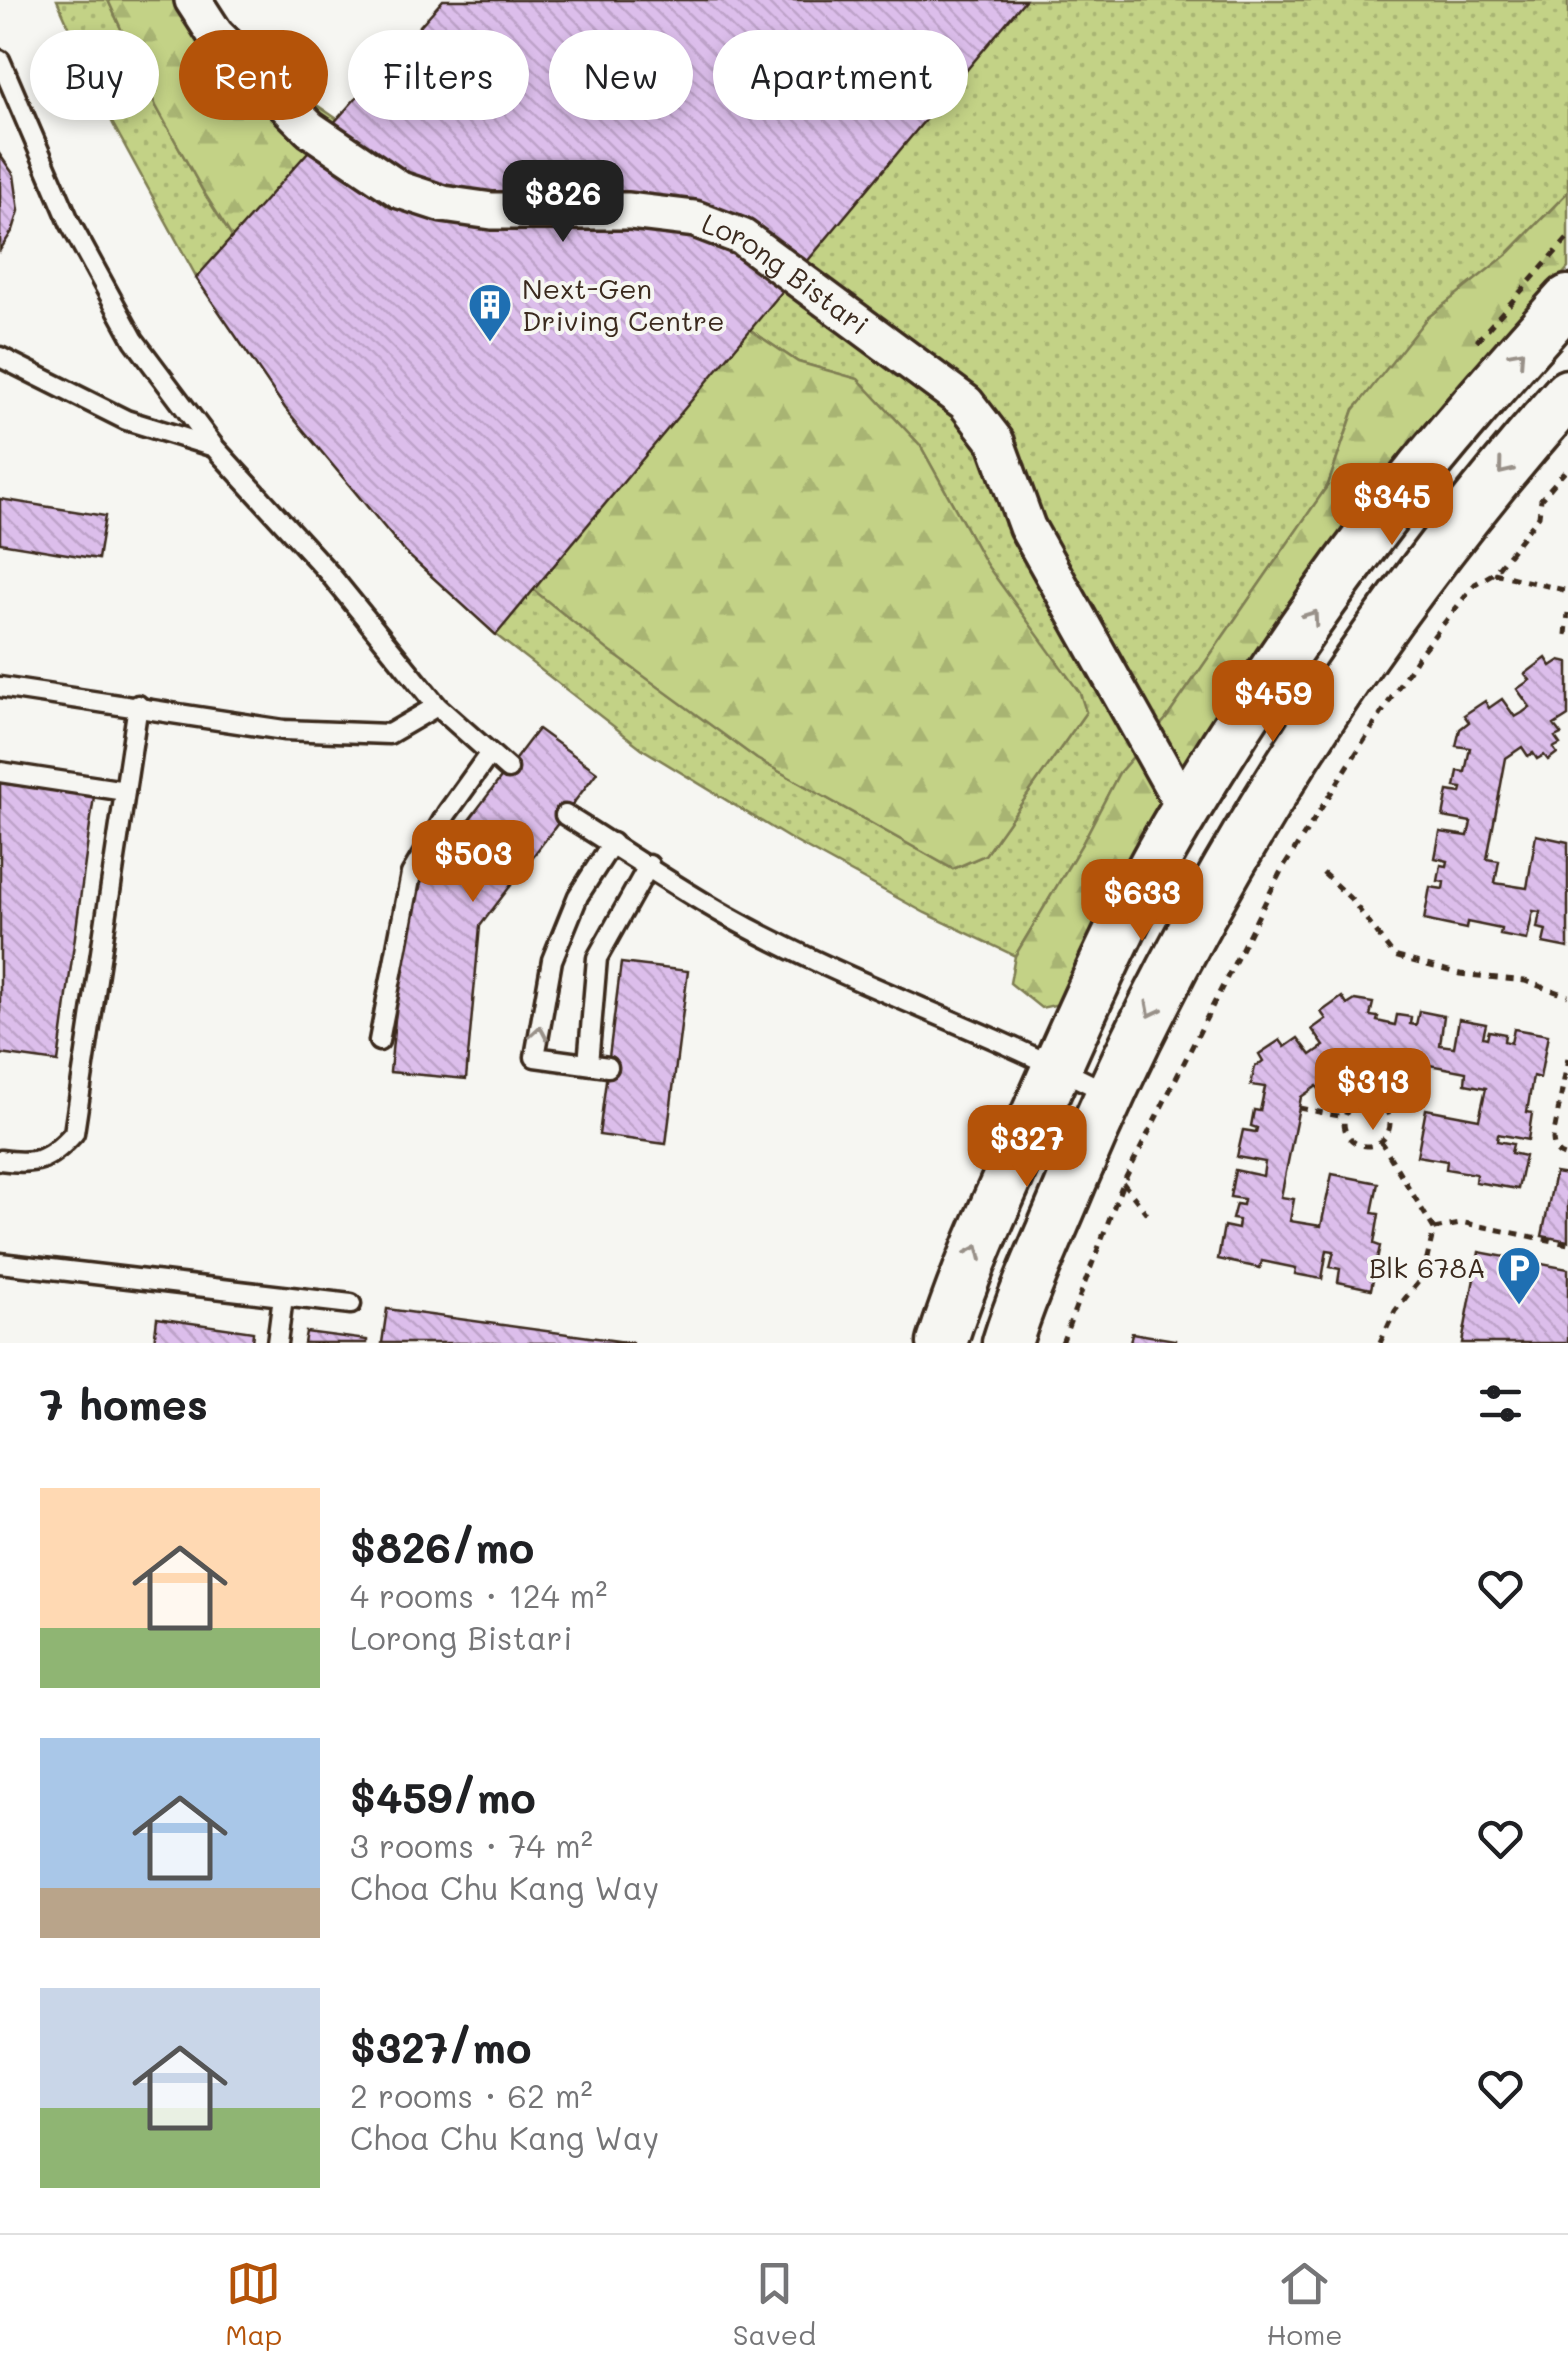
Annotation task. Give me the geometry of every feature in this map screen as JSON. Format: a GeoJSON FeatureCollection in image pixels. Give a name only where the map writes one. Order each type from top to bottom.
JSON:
{"type":"FeatureCollection","features":[{"type":"Feature","properties":{"kind":"main road"},"geometry":{"type":"LineString","coordinates":[[942,1343],[959,1288],[1057,1066],[1109,954],[1186,809],[1290,647],[1372,531],[1468,412],[1568,300]]}},
{"type":"Feature","properties":{"kind":"main road"},"geometry":{"type":"LineString","coordinates":[[1007,1343],[1110,1094],[1249,833],[1355,666],[1434,556],[1568,394]]}},
{"type":"Feature","properties":{"kind":"street","name":"Lorong Bistari"},"geometry":{"type":"LineString","coordinates":[[192,0],[215,34],[310,129],[400,190],[443,204],[492,212],[629,211],[695,218],[742,237],[966,403],[996,442],[1027,527],[1186,809]]}},
{"type":"Feature","properties":{"kind":"lane"},"geometry":{"type":"LineString","coordinates":[[0,60],[70,223],[134,340],[215,448],[329,573],[437,706],[508,768]]}},
{"type":"Feature","properties":{"kind":"lane"},"geometry":{"type":"LineString","coordinates":[[0,357],[126,420],[215,448]]}},
{"type":"Feature","properties":{"kind":"lane"},"geometry":{"type":"LineString","coordinates":[[0,687],[284,730],[389,734],[437,706]]}},
{"type":"Feature","properties":{"kind":"lane"},"geometry":{"type":"LineString","coordinates":[[0,1160],[28,1164],[56,1153],[74,1133],[138,705]]}},
{"type":"Feature","properties":{"kind":"lane"},"geometry":{"type":"LineString","coordinates":[[379,1041],[411,874],[447,813],[490,753]]}},
{"type":"Feature","properties":{"kind":"lane"},"geometry":{"type":"LineString","coordinates":[[0,772],[125,791]]}},
{"type":"Feature","properties":{"kind":"lane"},"geometry":{"type":"LineString","coordinates":[[565,815],[743,924],[895,998],[1057,1066],[1110,1094]]}},
{"type":"Feature","properties":{"kind":"lane"},"geometry":{"type":"LineString","coordinates":[[608,1067],[535,1057],[552,960],[578,896],[612,843]]}},
{"type":"Feature","properties":{"kind":"lane"},"geometry":{"type":"LineString","coordinates":[[588,1064],[597,958],[649,866]]}},
{"type":"Feature","properties":{"kind":"lane"},"geometry":{"type":"LineString","coordinates":[[0,1263],[351,1304]]}},
{"type":"Feature","properties":{"kind":"lane"},"geometry":{"type":"LineString","coordinates":[[277,1343],[283,1297]]}},
{"type":"Feature","properties":{"kind":"path"},"geometry":{"type":"LineString","coordinates":[[1062,1343],[1123,1183],[1280,873],[1418,656],[1475,584],[1494,573],[1538,516],[1542,499],[1568,468]]}},
{"type":"Feature","properties":{"kind":"path"},"geometry":{"type":"LineString","coordinates":[[1494,573],[1568,591]]}},
{"type":"Feature","properties":{"kind":"path"},"geometry":{"type":"LineString","coordinates":[[1566,634],[1568,613]]}},
{"type":"Feature","properties":{"kind":"path"},"geometry":{"type":"LineString","coordinates":[[1322,873],[1351,899],[1394,956],[1460,974],[1525,981],[1568,996]]}},
{"type":"Feature","properties":{"kind":"path"},"geometry":{"type":"LineString","coordinates":[[1568,1058],[1553,1139],[1560,1156],[1568,1158]]}},
{"type":"Feature","properties":{"kind":"path"},"geometry":{"type":"LineString","coordinates":[[1361,1100],[1375,1100],[1390,1119],[1389,1132],[1381,1142],[1358,1145],[1349,1139],[1344,1117],[1350,1106],[1361,1100]]}},
{"type":"Feature","properties":{"kind":"path"},"geometry":{"type":"LineString","coordinates":[[1299,1108],[1344,1117]]}},
{"type":"Feature","properties":{"kind":"path"},"geometry":{"type":"LineString","coordinates":[[1380,1343],[1395,1311],[1424,1276],[1434,1229],[1381,1142]]}},
{"type":"Feature","properties":{"kind":"path"},"geometry":{"type":"LineString","coordinates":[[1123,1183],[1147,1214]]}},
{"type":"Feature","properties":{"kind":"path"},"geometry":{"type":"LineString","coordinates":[[1434,1229],[1466,1223],[1568,1244]]}},
{"type":"Feature","properties":{"kind":"green space"},"geometry":{"type":"Polygon","coordinates":[[[57,0],[108,0],[122,30],[71,30],[57,0]]]}},
{"type":"Feature","properties":{"kind":"green space"},"geometry":{"type":"Polygon","coordinates":[[[108,0],[205,0],[229,30],[179,30],[179,120],[328,120],[328,113],[374,144],[685,286],[798,362],[858,379],[920,445],[986,564],[1080,693],[1086,712],[985,855],[953,869],[757,759],[608,650],[478,545],[280,313],[203,191],[159,111],[159,30],[122,30],[108,0]]]}},
{"type":"Feature","properties":{"kind":"green space"},"geometry":{"type":"Polygon","coordinates":[[[905,0],[1568,0],[1568,192],[1354,409],[1328,485],[1166,719],[1119,773],[1015,956],[925,913],[792,840],[644,750],[496,635],[406,553],[285,408],[197,278],[111,120],[159,120],[159,111],[203,191],[280,313],[609,650],[757,759],[953,869],[985,855],[1086,712],[986,564],[920,445],[858,379],[798,362],[685,286],[813,120],[968,120],[968,30],[882,30],[905,0]]]}},
{"type":"Feature","properties":{"kind":"green space"},"geometry":{"type":"Polygon","coordinates":[[[1568,192],[1568,268],[1440,415],[1069,1002],[1041,1008],[1010,983],[1015,956],[1119,773],[1166,719],[1328,485],[1354,410],[1426,319],[1510,252],[1568,192]]]}},
{"type":"Feature","properties":{"kind":"building","name":"Next-Gen Driving Centre"},"geometry":{"type":"Polygon","coordinates":[[[443,0],[1025,0],[968,68],[968,30],[713,30],[713,120],[925,120],[496,635],[406,553],[285,408],[196,278],[348,107],[348,120],[529,120],[529,30],[416,30],[443,0]]]}},
{"type":"Feature","properties":{"kind":"building"},"geometry":{"type":"Polygon","coordinates":[[[0,155],[14,175],[19,211],[0,250],[0,155]]]}},
{"type":"Feature","properties":{"kind":"building"},"geometry":{"type":"Polygon","coordinates":[[[0,499],[105,516],[98,559],[0,543],[0,499]]]}},
{"type":"Feature","properties":{"kind":"building"},"geometry":{"type":"Polygon","coordinates":[[[1546,658],[1551,666],[1560,660],[1568,662],[1568,716],[1554,725],[1561,734],[1555,737],[1560,744],[1553,748],[1557,753],[1548,760],[1544,755],[1537,759],[1533,753],[1528,756],[1522,747],[1506,758],[1487,859],[1499,861],[1495,883],[1527,888],[1536,835],[1568,842],[1568,948],[1543,943],[1546,930],[1537,928],[1540,912],[1533,911],[1527,940],[1500,935],[1501,929],[1467,922],[1466,929],[1424,920],[1430,887],[1443,889],[1444,882],[1438,881],[1441,865],[1447,866],[1448,861],[1435,858],[1440,832],[1468,836],[1471,822],[1443,817],[1448,791],[1461,793],[1462,788],[1455,787],[1458,771],[1465,772],[1470,748],[1456,746],[1460,729],[1469,722],[1464,715],[1485,701],[1489,708],[1502,699],[1515,717],[1522,713],[1530,707],[1517,689],[1530,680],[1525,674],[1546,658]]]}},
{"type":"Feature","properties":{"kind":"building"},"geometry":{"type":"Polygon","coordinates":[[[538,729],[597,772],[480,926],[466,1079],[390,1072],[406,903],[538,729]]]}},
{"type":"Feature","properties":{"kind":"building"},"geometry":{"type":"Polygon","coordinates":[[[0,783],[94,796],[58,1062],[0,1054],[0,783]]]}},
{"type":"Feature","properties":{"kind":"building"},"geometry":{"type":"Polygon","coordinates":[[[621,963],[688,971],[666,1144],[599,1135],[621,963]]]}},
{"type":"Feature","properties":{"kind":"building"},"geometry":{"type":"Polygon","coordinates":[[[1342,997],[1347,1005],[1355,1000],[1373,1003],[1370,1016],[1395,1025],[1397,1015],[1411,1017],[1410,1024],[1416,1025],[1419,1011],[1444,1016],[1440,1045],[1454,1047],[1459,1019],[1486,1024],[1483,1037],[1487,1038],[1489,1031],[1505,1034],[1504,1041],[1511,1043],[1514,1029],[1548,1035],[1540,1078],[1533,1076],[1527,1112],[1532,1113],[1528,1140],[1498,1134],[1497,1141],[1513,1144],[1511,1153],[1525,1156],[1518,1189],[1475,1182],[1476,1174],[1446,1169],[1447,1161],[1417,1156],[1426,1109],[1479,1119],[1486,1088],[1465,1084],[1466,1072],[1367,1053],[1350,1064],[1356,1072],[1351,1076],[1355,1082],[1348,1087],[1352,1092],[1343,1099],[1339,1093],[1333,1098],[1329,1091],[1323,1095],[1317,1086],[1301,1097],[1281,1197],[1294,1199],[1290,1221],[1321,1226],[1332,1174],[1378,1183],[1372,1213],[1379,1214],[1374,1244],[1380,1246],[1371,1289],[1338,1282],[1340,1269],[1330,1267],[1334,1251],[1327,1250],[1322,1279],[1295,1274],[1296,1268],[1262,1261],[1260,1268],[1218,1259],[1224,1226],[1238,1229],[1239,1220],[1232,1219],[1236,1204],[1243,1205],[1244,1199],[1230,1197],[1235,1170],[1263,1176],[1265,1162],[1237,1157],[1243,1130],[1256,1132],[1257,1128],[1251,1126],[1254,1110],[1260,1111],[1265,1087],[1251,1085],[1255,1067],[1263,1061],[1259,1054],[1280,1040],[1285,1047],[1298,1038],[1311,1055],[1324,1046],[1312,1029],[1326,1019],[1321,1012],[1342,997]]]}},
{"type":"Feature","properties":{"kind":"building"},"geometry":{"type":"Polygon","coordinates":[[[1555,1173],[1568,1175],[1568,1241],[1542,1236],[1555,1173]]]}},
{"type":"Feature","properties":{"kind":"building","name":"Blk 678A"},"geometry":{"type":"Polygon","coordinates":[[[1479,1252],[1568,1269],[1568,1343],[1462,1343],[1479,1252]]]}},
{"type":"Feature","properties":{"kind":"building"},"geometry":{"type":"Polygon","coordinates":[[[387,1309],[633,1343],[382,1343],[387,1309]]]}},
{"type":"Feature","properties":{"kind":"building"},"geometry":{"type":"Polygon","coordinates":[[[157,1318],[253,1332],[252,1343],[154,1343],[157,1318]]]}},
{"type":"Feature","properties":{"kind":"building"},"geometry":{"type":"Polygon","coordinates":[[[306,1332],[367,1340],[367,1343],[304,1343],[306,1332]]]}},
{"type":"Feature","properties":{"kind":"building"},"geometry":{"type":"Polygon","coordinates":[[[1132,1333],[1175,1340],[1175,1343],[1130,1343],[1132,1333]]]}},
{"type":"Feature","properties":{"kind":"place","name":"Next-Gen Driving Centre"},"geometry":{"type":"Point","coordinates":[490,343]}},
{"type":"Feature","properties":{"kind":"place","name":"Blk 678A"},"geometry":{"type":"Point","coordinates":[1519,1306]}}]}
